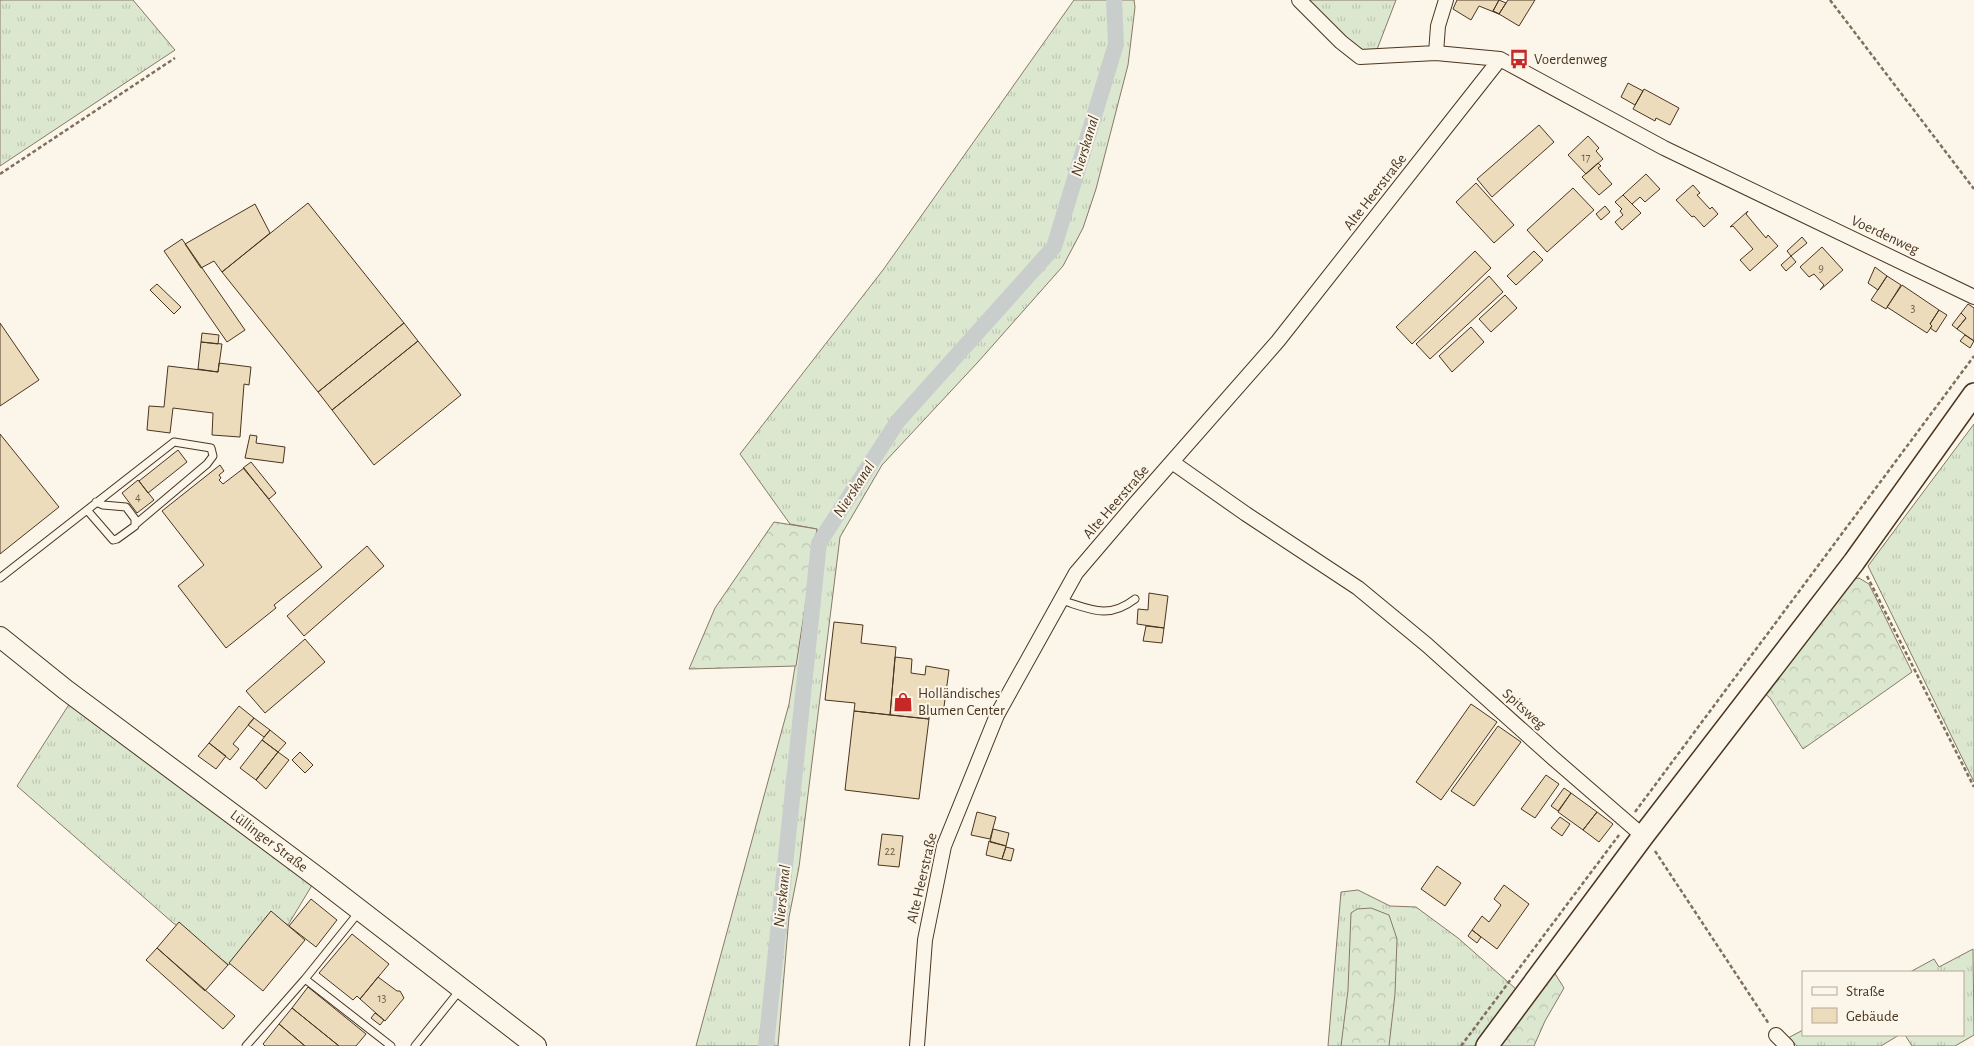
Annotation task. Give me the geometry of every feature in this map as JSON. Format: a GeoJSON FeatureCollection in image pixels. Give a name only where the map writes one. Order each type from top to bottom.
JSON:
{"type":"FeatureCollection","features":[{"type":"Feature","properties":{"kind":"main road"},"geometry":{"type":"LineString","coordinates":[[1487,1046],[1636,829],[1854,562],[1974,394]]}},
{"type":"Feature","properties":{"kind":"street","name":"Voerdenweg"},"geometry":{"type":"LineString","coordinates":[[1299,0],[1340,42],[1360,57],[1436,53],[1500,59],[1664,148],[1974,297]]}},
{"type":"Feature","properties":{"kind":"street"},"geometry":{"type":"LineString","coordinates":[[1436,53],[1438,26],[1446,0]]}},
{"type":"Feature","properties":{"kind":"street","name":"Alte Heerstraße"},"geometry":{"type":"LineString","coordinates":[[917,1046],[925,940],[944,846],[997,715],[1060,600],[1076,573],[1278,341],[1500,59]]}},
{"type":"Feature","properties":{"kind":"street","name":"Spitsweg"},"geometry":{"type":"LineString","coordinates":[[1172,462],[1246,514],[1358,588],[1427,645],[1553,758],[1636,829]]}},
{"type":"Feature","properties":{"kind":"street","name":"Lüllinger Straße"},"geometry":{"type":"LineString","coordinates":[[0,637],[66,690],[360,910],[536,1046]]}},
{"type":"Feature","properties":{"kind":"street"},"geometry":{"type":"LineString","coordinates":[[1776,1035],[1787,1046]]}},
{"type":"Feature","properties":{"kind":"lane"},"geometry":{"type":"LineString","coordinates":[[0,578],[96,502],[174,442],[211,448],[212,456],[207,464],[117,539],[113,540],[87,510]]}},
{"type":"Feature","properties":{"kind":"lane"},"geometry":{"type":"LineString","coordinates":[[96,502],[103,505],[126,507],[137,523]]}},
{"type":"Feature","properties":{"kind":"lane"},"geometry":{"type":"LineString","coordinates":[[1060,600],[1100,612],[1115,611],[1134,599]]}},
{"type":"Feature","properties":{"kind":"lane"},"geometry":{"type":"LineString","coordinates":[[246,1046],[305,979],[360,910]]}},
{"type":"Feature","properties":{"kind":"lane"},"geometry":{"type":"LineString","coordinates":[[305,979],[391,1046]]}},
{"type":"Feature","properties":{"kind":"lane"},"geometry":{"type":"LineString","coordinates":[[415,1046],[462,988]]}},
{"type":"Feature","properties":{"kind":"path"},"geometry":{"type":"LineString","coordinates":[[1830,0],[1974,189]]}},
{"type":"Feature","properties":{"kind":"path"},"geometry":{"type":"LineString","coordinates":[[0,174],[175,58]]}},
{"type":"Feature","properties":{"kind":"path"},"geometry":{"type":"LineString","coordinates":[[1461,1046],[1636,829],[1974,356]]}},
{"type":"Feature","properties":{"kind":"path"},"geometry":{"type":"LineString","coordinates":[[1854,562],[1868,578],[1974,787]]}},
{"type":"Feature","properties":{"kind":"path"},"geometry":{"type":"LineString","coordinates":[[1636,829],[1776,1035]]}},
{"type":"Feature","properties":{"kind":"green space"},"geometry":{"type":"Polygon","coordinates":[[[0,0],[133,0],[175,50],[0,166],[0,0]]]}},
{"type":"Feature","properties":{"kind":"green space"},"geometry":{"type":"Polygon","coordinates":[[[1074,0],[1134,0],[1135,7],[1128,65],[1096,189],[1083,228],[1063,266],[978,362],[882,465],[840,537],[799,867],[789,917],[778,1046],[696,1046],[789,704],[817,529],[790,524],[740,454],[883,270],[1074,0]]]}},
{"type":"Feature","properties":{"kind":"green space"},"geometry":{"type":"Polygon","coordinates":[[[1304,0],[1396,0],[1376,52],[1359,52],[1304,0]]]}},
{"type":"Feature","properties":{"kind":"green space"},"geometry":{"type":"Polygon","coordinates":[[[1974,424],[1974,782],[1868,566],[1974,424]]]}},
{"type":"Feature","properties":{"kind":"green space"},"geometry":{"type":"Polygon","coordinates":[[[774,522],[817,529],[796,666],[689,669],[715,608],[774,522]]]}},
{"type":"Feature","properties":{"kind":"green space"},"geometry":{"type":"Polygon","coordinates":[[[1859,578],[1869,584],[1912,672],[1803,749],[1770,698],[1762,691],[1845,581],[1859,578]]]}},
{"type":"Feature","properties":{"kind":"green space"},"geometry":{"type":"Polygon","coordinates":[[[75,695],[317,877],[288,925],[271,914],[229,965],[172,922],[17,786],[75,695]]]}},
{"type":"Feature","properties":{"kind":"green space"},"geometry":{"type":"Polygon","coordinates":[[[1358,890],[1390,906],[1416,907],[1458,938],[1516,989],[1474,1046],[1328,1046],[1341,892],[1358,890]]]}},
{"type":"Feature","properties":{"kind":"green space"},"geometry":{"type":"Polygon","coordinates":[[[1371,908],[1389,915],[1397,939],[1395,994],[1389,1046],[1341,1046],[1348,990],[1351,913],[1357,909],[1371,908]]]}},
{"type":"Feature","properties":{"kind":"green space"},"geometry":{"type":"Polygon","coordinates":[[[1973,949],[1974,1035],[1955,1046],[1912,1046],[1906,1036],[1964,1036],[1964,971],[1912,971],[1934,959],[1939,967],[1973,949]]]}},
{"type":"Feature","properties":{"kind":"green space"},"geometry":{"type":"Polygon","coordinates":[[[1554,972],[1564,988],[1545,1021],[1534,1046],[1499,1046],[1554,972]]]}},
{"type":"Feature","properties":{"kind":"green space"},"geometry":{"type":"Polygon","coordinates":[[[1802,1031],[1802,1036],[1897,1036],[1881,1046],[1797,1046],[1788,1038],[1802,1031]]]}},
{"type":"Feature","properties":{"kind":"building"},"geometry":{"type":"Polygon","coordinates":[[[1457,0],[1499,0],[1493,11],[1499,14],[1479,6],[1471,20],[1453,9],[1457,0]]]}},
{"type":"Feature","properties":{"kind":"building"},"geometry":{"type":"Polygon","coordinates":[[[1499,0],[1506,3],[1499,14],[1493,11],[1499,0]]]}},
{"type":"Feature","properties":{"kind":"building"},"geometry":{"type":"Polygon","coordinates":[[[1508,0],[1535,0],[1519,26],[1499,14],[1508,0]]]}},
{"type":"Feature","properties":{"kind":"building"},"geometry":{"type":"Polygon","coordinates":[[[1628,83],[1643,91],[1635,105],[1621,97],[1628,83]]]}},
{"type":"Feature","properties":{"kind":"building"},"geometry":{"type":"Polygon","coordinates":[[[1644,89],[1679,108],[1670,125],[1656,118],[1655,121],[1633,109],[1644,89]]]}},
{"type":"Feature","properties":{"kind":"building"},"geometry":{"type":"Polygon","coordinates":[[[1539,125],[1554,142],[1492,197],[1477,179],[1539,125]]]}},
{"type":"Feature","properties":{"kind":"building"},"geometry":{"type":"Polygon","coordinates":[[[1588,136],[1599,148],[1596,151],[1603,159],[1586,174],[1568,155],[1588,136]]]}},
{"type":"Feature","properties":{"kind":"building"},"geometry":{"type":"Polygon","coordinates":[[[1598,163],[1601,166],[1598,168],[1612,184],[1599,195],[1582,177],[1598,163]]]}},
{"type":"Feature","properties":{"kind":"building"},"geometry":{"type":"Polygon","coordinates":[[[1646,174],[1660,189],[1645,202],[1640,197],[1632,204],[1623,195],[1646,174]]]}},
{"type":"Feature","properties":{"kind":"building"},"geometry":{"type":"Polygon","coordinates":[[[1476,183],[1514,225],[1494,243],[1456,202],[1476,183]]]}},
{"type":"Feature","properties":{"kind":"building"},"geometry":{"type":"Polygon","coordinates":[[[1693,185],[1700,193],[1697,195],[1710,209],[1712,207],[1718,214],[1704,227],[1676,200],[1693,185]]]}},
{"type":"Feature","properties":{"kind":"building"},"geometry":{"type":"Polygon","coordinates":[[[1573,188],[1594,210],[1547,252],[1527,230],[1573,188]]]}},
{"type":"Feature","properties":{"kind":"building"},"geometry":{"type":"Polygon","coordinates":[[[1623,195],[1641,213],[1622,230],[1615,222],[1623,215],[1620,211],[1622,209],[1615,202],[1623,195]]]}},
{"type":"Feature","properties":{"kind":"building"},"geometry":{"type":"Polygon","coordinates":[[[308,203],[404,323],[318,392],[222,272],[308,203]]]}},
{"type":"Feature","properties":{"kind":"building"},"geometry":{"type":"Polygon","coordinates":[[[255,204],[270,233],[222,272],[214,261],[201,268],[185,244],[255,204]]]}},
{"type":"Feature","properties":{"kind":"building"},"geometry":{"type":"Polygon","coordinates":[[[1605,206],[1610,212],[1601,220],[1596,214],[1605,206]]]}},
{"type":"Feature","properties":{"kind":"building"},"geometry":{"type":"Polygon","coordinates":[[[1748,211],[1746,214],[1766,238],[1768,235],[1778,246],[1750,271],[1740,260],[1753,249],[1733,226],[1730,227],[1748,211]]]}},
{"type":"Feature","properties":{"kind":"building"},"geometry":{"type":"Polygon","coordinates":[[[1802,237],[1807,243],[1791,256],[1787,251],[1802,237]]]}},
{"type":"Feature","properties":{"kind":"building"},"geometry":{"type":"Polygon","coordinates":[[[182,239],[245,330],[227,342],[164,251],[182,239]]]}},
{"type":"Feature","properties":{"kind":"building"},"geometry":{"type":"Polygon","coordinates":[[[1822,247],[1843,270],[1820,290],[1824,285],[1814,274],[1809,277],[1800,267],[1822,247]]]}},
{"type":"Feature","properties":{"kind":"building"},"geometry":{"type":"Polygon","coordinates":[[[1475,251],[1491,268],[1412,344],[1396,327],[1475,251]]]}},
{"type":"Feature","properties":{"kind":"building"},"geometry":{"type":"Polygon","coordinates":[[[1534,251],[1543,260],[1516,285],[1507,276],[1534,251]]]}},
{"type":"Feature","properties":{"kind":"building"},"geometry":{"type":"Polygon","coordinates":[[[1791,256],[1796,262],[1786,271],[1781,265],[1791,256]]]}},
{"type":"Feature","properties":{"kind":"building"},"geometry":{"type":"Polygon","coordinates":[[[1875,267],[1887,276],[1878,290],[1868,283],[1875,267]]]}},
{"type":"Feature","properties":{"kind":"building"},"geometry":{"type":"Polygon","coordinates":[[[1489,276],[1503,292],[1430,359],[1416,344],[1489,276]]]}},
{"type":"Feature","properties":{"kind":"building"},"geometry":{"type":"Polygon","coordinates":[[[1887,276],[1901,285],[1886,309],[1871,300],[1887,276]]]}},
{"type":"Feature","properties":{"kind":"building"},"geometry":{"type":"Polygon","coordinates":[[[157,284],[181,307],[174,314],[150,290],[157,284]]]}},
{"type":"Feature","properties":{"kind":"building"},"geometry":{"type":"Polygon","coordinates":[[[1902,285],[1939,310],[1930,324],[1932,326],[1927,333],[1887,307],[1902,285]]]}},
{"type":"Feature","properties":{"kind":"building"},"geometry":{"type":"Polygon","coordinates":[[[1505,295],[1517,308],[1491,332],[1479,319],[1505,295]]]}},
{"type":"Feature","properties":{"kind":"building"},"geometry":{"type":"Polygon","coordinates":[[[1968,304],[1974,308],[1974,341],[1957,329],[1966,318],[1961,313],[1968,304]]]}},
{"type":"Feature","properties":{"kind":"building"},"geometry":{"type":"Polygon","coordinates":[[[1939,310],[1947,315],[1936,332],[1930,328],[1932,326],[1930,324],[1939,310]]]}},
{"type":"Feature","properties":{"kind":"building"},"geometry":{"type":"Polygon","coordinates":[[[1961,313],[1966,318],[1957,329],[1952,325],[1961,313]]]}},
{"type":"Feature","properties":{"kind":"building"},"geometry":{"type":"Polygon","coordinates":[[[0,323],[39,380],[0,406],[0,323]]]}},
{"type":"Feature","properties":{"kind":"building"},"geometry":{"type":"Polygon","coordinates":[[[404,323],[418,341],[332,410],[318,392],[404,323]]]}},
{"type":"Feature","properties":{"kind":"building"},"geometry":{"type":"Polygon","coordinates":[[[1471,327],[1484,342],[1452,372],[1439,356],[1471,327]]]}},
{"type":"Feature","properties":{"kind":"building"},"geometry":{"type":"Polygon","coordinates":[[[202,333],[219,335],[218,344],[201,342],[202,333]]]}},
{"type":"Feature","properties":{"kind":"building"},"geometry":{"type":"Polygon","coordinates":[[[1965,335],[1974,341],[1970,348],[1960,341],[1965,335]]]}},
{"type":"Feature","properties":{"kind":"building"},"geometry":{"type":"Polygon","coordinates":[[[418,341],[461,395],[374,465],[332,410],[418,341]]]}},
{"type":"Feature","properties":{"kind":"building"},"geometry":{"type":"Polygon","coordinates":[[[201,342],[222,344],[218,372],[198,369],[201,342]]]}},
{"type":"Feature","properties":{"kind":"building"},"geometry":{"type":"Polygon","coordinates":[[[219,363],[251,367],[249,385],[244,384],[240,437],[212,435],[213,413],[173,408],[170,433],[147,430],[149,406],[164,407],[168,366],[218,372],[219,363]]]}},
{"type":"Feature","properties":{"kind":"building"},"geometry":{"type":"Polygon","coordinates":[[[0,434],[59,507],[0,554],[0,434]]]}},
{"type":"Feature","properties":{"kind":"building"},"geometry":{"type":"Polygon","coordinates":[[[250,435],[257,436],[256,443],[285,447],[283,463],[245,458],[250,435]]]}},
{"type":"Feature","properties":{"kind":"building"},"geometry":{"type":"Polygon","coordinates":[[[178,450],[187,462],[148,493],[139,481],[178,450]]]}},
{"type":"Feature","properties":{"kind":"building"},"geometry":{"type":"Polygon","coordinates":[[[251,462],[276,493],[269,499],[243,468],[251,462]]]}},
{"type":"Feature","properties":{"kind":"building"},"geometry":{"type":"Polygon","coordinates":[[[220,465],[224,471],[219,475],[221,478],[219,480],[223,484],[244,468],[322,567],[274,605],[276,608],[226,648],[178,586],[204,565],[162,511],[220,465]]]}},
{"type":"Feature","properties":{"kind":"building"},"geometry":{"type":"Polygon","coordinates":[[[138,480],[154,500],[137,513],[122,493],[138,480]]]}},
{"type":"Feature","properties":{"kind":"building"},"geometry":{"type":"Polygon","coordinates":[[[367,546],[384,566],[304,636],[287,616],[367,546]]]}},
{"type":"Feature","properties":{"kind":"building"},"geometry":{"type":"Polygon","coordinates":[[[1149,593],[1168,596],[1164,628],[1137,624],[1138,609],[1148,610],[1149,593]]]}},
{"type":"Feature","properties":{"kind":"building"},"geometry":{"type":"Polygon","coordinates":[[[834,622],[863,625],[861,643],[896,647],[890,715],[854,711],[855,703],[825,700],[834,622]]]}},
{"type":"Feature","properties":{"kind":"building"},"geometry":{"type":"Polygon","coordinates":[[[1146,626],[1164,628],[1162,643],[1143,641],[1146,626]]]}},
{"type":"Feature","properties":{"kind":"building"},"geometry":{"type":"Polygon","coordinates":[[[305,639],[325,662],[265,713],[246,691],[305,639]]]}},
{"type":"Feature","properties":{"kind":"building"},"geometry":{"type":"Polygon","coordinates":[[[895,657],[912,659],[911,673],[925,675],[926,666],[949,670],[943,714],[929,712],[929,719],[890,715],[895,657]]]}},
{"type":"Feature","properties":{"kind":"building"},"geometry":{"type":"Polygon","coordinates":[[[1471,704],[1497,722],[1441,800],[1416,782],[1471,704]]]}},
{"type":"Feature","properties":{"kind":"building"},"geometry":{"type":"Polygon","coordinates":[[[239,706],[254,718],[233,744],[239,749],[230,760],[209,743],[239,706]]]}},
{"type":"Feature","properties":{"kind":"building"},"geometry":{"type":"Polygon","coordinates":[[[854,711],[929,719],[919,799],[845,790],[854,711]]]}},
{"type":"Feature","properties":{"kind":"building"},"geometry":{"type":"Polygon","coordinates":[[[254,718],[270,730],[264,737],[248,725],[254,718]]]}},
{"type":"Feature","properties":{"kind":"building"},"geometry":{"type":"Polygon","coordinates":[[[1498,726],[1521,742],[1474,806],[1451,791],[1498,726]]]}},
{"type":"Feature","properties":{"kind":"building"},"geometry":{"type":"Polygon","coordinates":[[[270,730],[286,743],[278,752],[262,740],[270,730]]]}},
{"type":"Feature","properties":{"kind":"building"},"geometry":{"type":"Polygon","coordinates":[[[262,740],[278,752],[256,780],[240,768],[262,740]]]}},
{"type":"Feature","properties":{"kind":"building"},"geometry":{"type":"Polygon","coordinates":[[[209,743],[226,756],[216,769],[198,756],[209,743]]]}},
{"type":"Feature","properties":{"kind":"building"},"geometry":{"type":"Polygon","coordinates":[[[278,752],[289,760],[266,789],[256,780],[278,752]]]}},
{"type":"Feature","properties":{"kind":"building"},"geometry":{"type":"Polygon","coordinates":[[[300,752],[313,765],[305,773],[292,760],[300,752]]]}},
{"type":"Feature","properties":{"kind":"building"},"geometry":{"type":"Polygon","coordinates":[[[1546,775],[1559,784],[1535,818],[1521,809],[1546,775]]]}},
{"type":"Feature","properties":{"kind":"building"},"geometry":{"type":"Polygon","coordinates":[[[1564,788],[1571,793],[1558,811],[1551,806],[1564,788]]]}},
{"type":"Feature","properties":{"kind":"building"},"geometry":{"type":"Polygon","coordinates":[[[1571,793],[1597,812],[1583,830],[1558,812],[1571,793]]]}},
{"type":"Feature","properties":{"kind":"building"},"geometry":{"type":"Polygon","coordinates":[[[977,812],[996,817],[990,839],[971,835],[977,812]]]}},
{"type":"Feature","properties":{"kind":"building"},"geometry":{"type":"Polygon","coordinates":[[[1597,812],[1613,824],[1599,842],[1583,830],[1597,812]]]}},
{"type":"Feature","properties":{"kind":"building"},"geometry":{"type":"Polygon","coordinates":[[[1560,817],[1570,824],[1562,836],[1551,828],[1560,817]]]}},
{"type":"Feature","properties":{"kind":"building"},"geometry":{"type":"Polygon","coordinates":[[[993,829],[1009,833],[1006,846],[990,842],[993,829]]]}},
{"type":"Feature","properties":{"kind":"building"},"geometry":{"type":"Polygon","coordinates":[[[882,834],[903,836],[899,867],[878,865],[882,834]]]}},
{"type":"Feature","properties":{"kind":"building"},"geometry":{"type":"Polygon","coordinates":[[[989,841],[1006,846],[1002,859],[986,855],[989,841]]]}},
{"type":"Feature","properties":{"kind":"building"},"geometry":{"type":"Polygon","coordinates":[[[1006,847],[1014,849],[1011,861],[1002,859],[1006,847]]]}},
{"type":"Feature","properties":{"kind":"building"},"geometry":{"type":"Polygon","coordinates":[[[1437,866],[1461,883],[1445,906],[1421,889],[1437,866]]]}},
{"type":"Feature","properties":{"kind":"building"},"geometry":{"type":"Polygon","coordinates":[[[1504,885],[1529,904],[1497,949],[1472,930],[1482,916],[1489,922],[1501,905],[1494,899],[1504,885]]]}},
{"type":"Feature","properties":{"kind":"building"},"geometry":{"type":"Polygon","coordinates":[[[311,899],[337,920],[316,947],[289,926],[311,899]]]}},
{"type":"Feature","properties":{"kind":"building"},"geometry":{"type":"Polygon","coordinates":[[[271,911],[305,940],[263,991],[229,963],[271,911]]]}},
{"type":"Feature","properties":{"kind":"building"},"geometry":{"type":"Polygon","coordinates":[[[179,922],[228,965],[205,991],[157,948],[179,922]]]}},
{"type":"Feature","properties":{"kind":"building"},"geometry":{"type":"Polygon","coordinates":[[[1472,930],[1481,937],[1477,943],[1468,936],[1472,930]]]}},
{"type":"Feature","properties":{"kind":"building"},"geometry":{"type":"Polygon","coordinates":[[[352,934],[389,964],[360,999],[357,996],[353,1000],[319,973],[352,934]]]}},
{"type":"Feature","properties":{"kind":"building"},"geometry":{"type":"Polygon","coordinates":[[[157,948],[235,1016],[223,1029],[146,960],[157,948]]]}},
{"type":"Feature","properties":{"kind":"building"},"geometry":{"type":"Polygon","coordinates":[[[378,977],[397,991],[400,991],[404,998],[385,1021],[360,999],[378,977]]]}},
{"type":"Feature","properties":{"kind":"building"},"geometry":{"type":"Polygon","coordinates":[[[308,987],[366,1034],[356,1046],[339,1046],[292,1008],[308,987]]]}},
{"type":"Feature","properties":{"kind":"building"},"geometry":{"type":"Polygon","coordinates":[[[292,1008],[339,1046],[305,1046],[279,1024],[292,1008]]]}},
{"type":"Feature","properties":{"kind":"building"},"geometry":{"type":"Polygon","coordinates":[[[375,1013],[384,1020],[380,1025],[371,1018],[375,1013]]]}},
{"type":"Feature","properties":{"kind":"building"},"geometry":{"type":"Polygon","coordinates":[[[279,1024],[305,1046],[265,1046],[263,1044],[279,1024]]]}},
{"type":"Feature","properties":{"kind":"waterway","name":"Nierskanal"},"geometry":{"type":"LineString","coordinates":[[766,1046],[819,543],[898,421],[1054,247],[1116,44],[1114,0]]}},
{"type":"Feature","properties":{"kind":"place","name":"Voerdenweg"},"geometry":{"type":"Point","coordinates":[1519,59]}},
{"type":"Feature","properties":{"kind":"place","name":"Holländisches Blumen Center"},"geometry":{"type":"Point","coordinates":[903,702]}}]}
